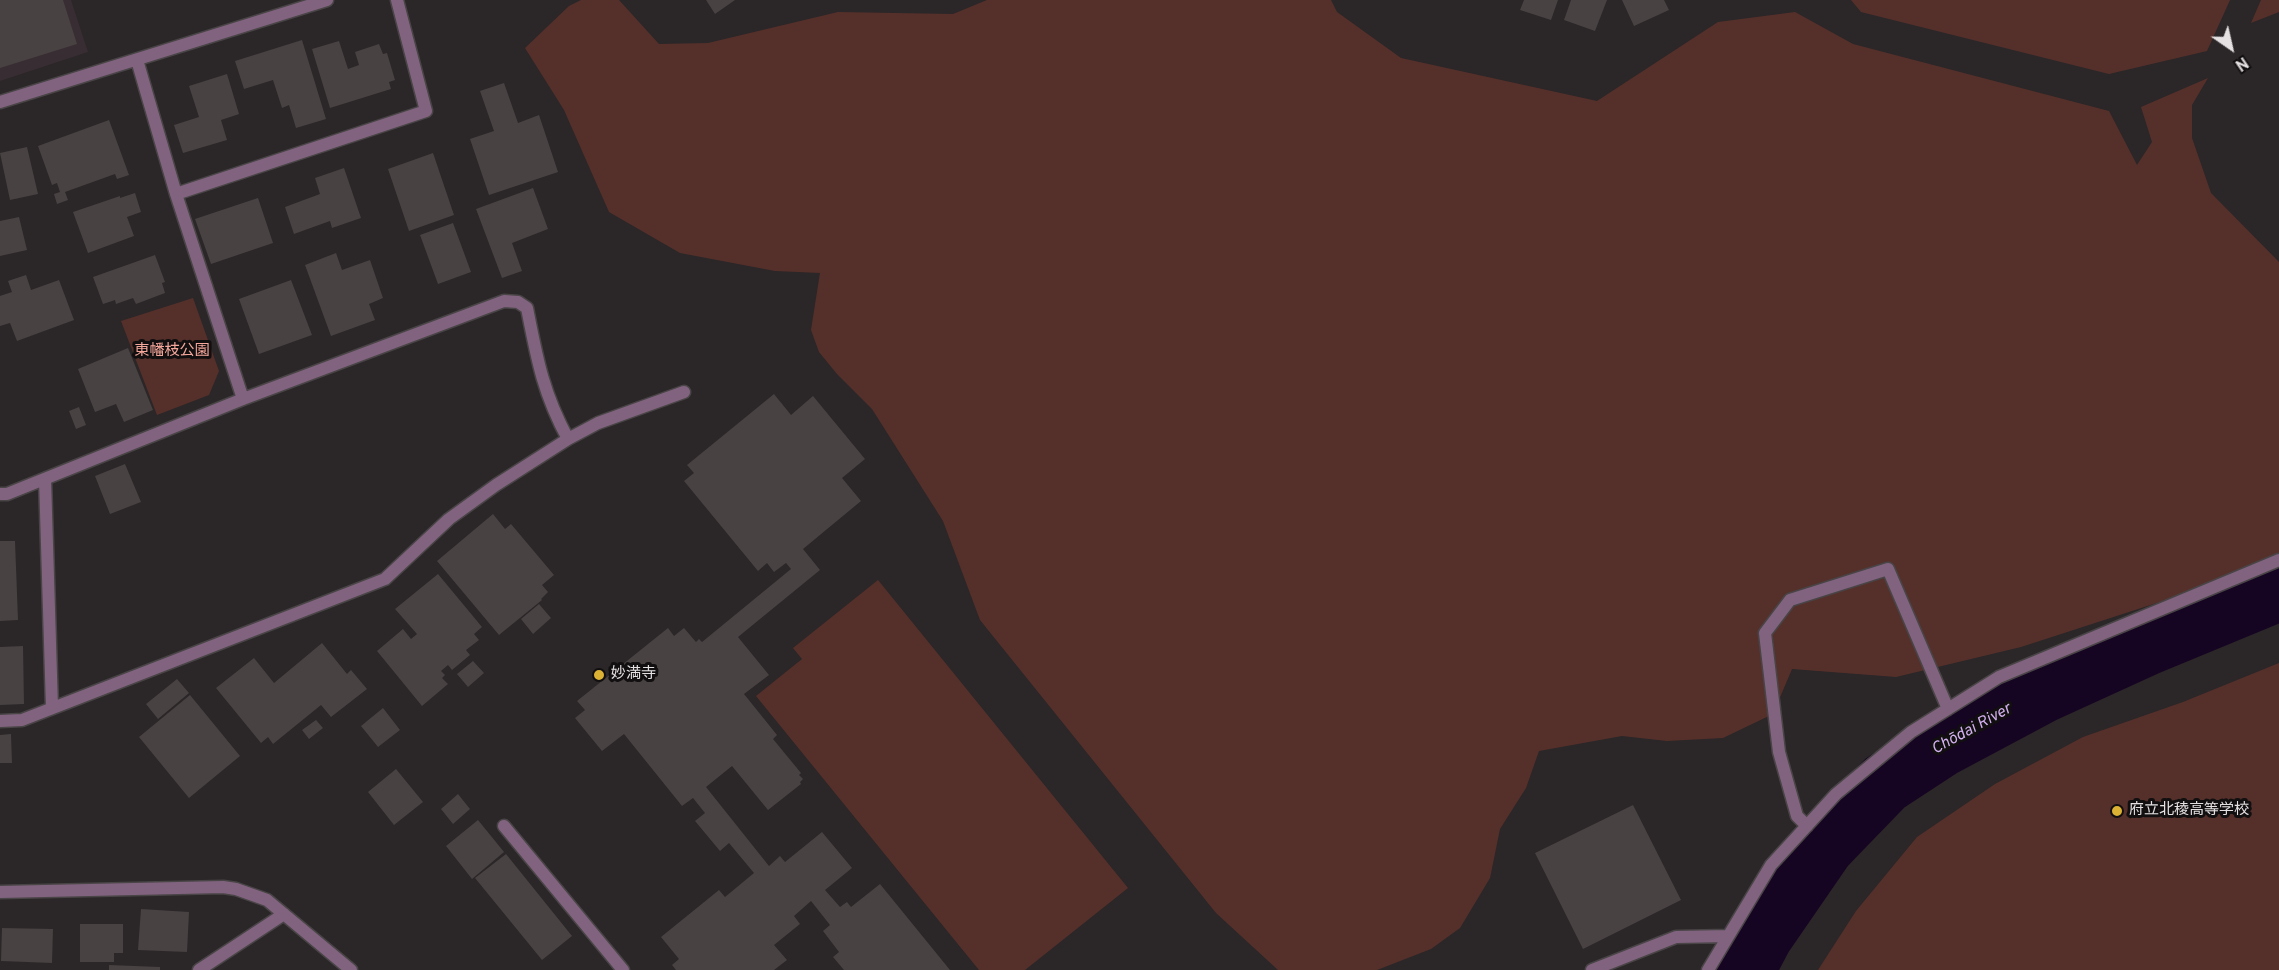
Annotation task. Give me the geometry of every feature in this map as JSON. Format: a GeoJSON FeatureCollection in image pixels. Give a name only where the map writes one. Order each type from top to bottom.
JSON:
{"type":"FeatureCollection","features":[{"type":"Feature","properties":{"kind":"street"},"geometry":{"type":"LineString","coordinates":[[0,102],[327,0]]}},
{"type":"Feature","properties":{"kind":"street"},"geometry":{"type":"LineString","coordinates":[[176,194],[426,111],[397,0]]}},
{"type":"Feature","properties":{"kind":"street"},"geometry":{"type":"LineString","coordinates":[[137,60],[176,194],[243,399]]}},
{"type":"Feature","properties":{"kind":"street"},"geometry":{"type":"LineString","coordinates":[[0,494],[7,494],[243,399],[504,301],[518,302],[527,308],[547,397],[568,439]]}},
{"type":"Feature","properties":{"kind":"street"},"geometry":{"type":"LineString","coordinates":[[0,721],[22,720],[385,579],[448,519],[488,490],[568,439],[598,423],[684,392]]}},
{"type":"Feature","properties":{"kind":"street"},"geometry":{"type":"LineString","coordinates":[[45,479],[52,708]]}},
{"type":"Feature","properties":{"kind":"street"},"geometry":{"type":"LineString","coordinates":[[1708,970],[1771,866],[1836,794],[1911,732],[1999,677],[2279,560]]}},
{"type":"Feature","properties":{"kind":"street"},"geometry":{"type":"LineString","coordinates":[[1807,826],[1797,816],[1779,752],[1766,633],[1790,600],[1888,569],[1948,709]]}},
{"type":"Feature","properties":{"kind":"street"},"geometry":{"type":"LineString","coordinates":[[504,826],[623,970]]}},
{"type":"Feature","properties":{"kind":"street"},"geometry":{"type":"LineString","coordinates":[[0,892],[223,887],[267,900],[351,970]]}},
{"type":"Feature","properties":{"kind":"street"},"geometry":{"type":"LineString","coordinates":[[199,970],[284,914]]}},
{"type":"Feature","properties":{"kind":"street"},"geometry":{"type":"LineString","coordinates":[[1592,970],[1676,937],[1728,936]]}},
{"type":"Feature","properties":{"kind":"shaded area"},"geometry":{"type":"Polygon","coordinates":[[[0,0],[71,0],[88,52],[0,81],[0,0]]]}},
{"type":"Feature","properties":{"kind":"green space"},"geometry":{"type":"Polygon","coordinates":[[[581,0],[619,0],[659,44],[708,43],[838,12],[953,14],[987,0],[1331,0],[1337,12],[1401,58],[1597,101],[1718,22],[1795,12],[1853,44],[2109,111],[2137,165],[2152,142],[2141,107],[2208,78],[2192,105],[2192,138],[2211,193],[2279,262],[2279,557],[2243,575],[2021,647],[1896,677],[1792,669],[1773,714],[1723,738],[1667,741],[1622,736],[1539,751],[1526,788],[1500,829],[1490,878],[1460,928],[1431,949],[1377,970],[1278,970],[1216,913],[980,620],[943,521],[872,409],[819,352],[811,330],[820,273],[775,271],[680,253],[609,212],[564,110],[525,48],[569,6],[581,0]]]}},
{"type":"Feature","properties":{"kind":"green space"},"geometry":{"type":"Polygon","coordinates":[[[1851,0],[2230,0],[2207,51],[2109,74],[1861,12],[1851,0]]]}},
{"type":"Feature","properties":{"kind":"green space"},"geometry":{"type":"Polygon","coordinates":[[[2261,0],[2279,0],[2279,12],[2251,23],[2261,0]]]}},
{"type":"Feature","properties":{"kind":"green space","name":"東幡枝公園"},"geometry":{"type":"Polygon","coordinates":[[[193,298],[219,371],[209,395],[157,415],[121,321],[193,298]]]}},
{"type":"Feature","properties":{"kind":"green space"},"geometry":{"type":"Polygon","coordinates":[[[878,580],[1128,888],[1025,970],[979,970],[756,696],[802,659],[793,648],[878,580]]]}},
{"type":"Feature","properties":{"kind":"green space","name":"府立北稜高等学校"},"geometry":{"type":"Polygon","coordinates":[[[2279,663],[2279,970],[1818,970],[1856,911],[1917,837],[1995,784],[2083,737],[2183,702],[2279,663]]]}},
{"type":"Feature","properties":{"kind":"building"},"geometry":{"type":"Polygon","coordinates":[[[0,0],[63,0],[77,44],[0,68],[0,0]]]}},
{"type":"Feature","properties":{"kind":"building"},"geometry":{"type":"Polygon","coordinates":[[[706,0],[735,0],[715,14],[706,0]]]}},
{"type":"Feature","properties":{"kind":"building"},"geometry":{"type":"Polygon","coordinates":[[[1524,0],[1558,0],[1551,20],[1520,10],[1524,0]]]}},
{"type":"Feature","properties":{"kind":"building"},"geometry":{"type":"Polygon","coordinates":[[[1571,0],[1607,0],[1595,31],[1564,20],[1571,0]]]}},
{"type":"Feature","properties":{"kind":"building"},"geometry":{"type":"Polygon","coordinates":[[[1622,0],[1664,0],[1669,10],[1634,26],[1622,0]]]}},
{"type":"Feature","properties":{"kind":"building"},"geometry":{"type":"Polygon","coordinates":[[[302,40],[326,119],[296,128],[289,105],[282,108],[273,80],[244,89],[235,61],[302,40]]]}},
{"type":"Feature","properties":{"kind":"building"},"geometry":{"type":"Polygon","coordinates":[[[339,41],[348,69],[359,65],[355,52],[379,44],[383,54],[387,53],[395,80],[389,82],[391,89],[330,108],[312,49],[339,41]]]}},
{"type":"Feature","properties":{"kind":"building"},"geometry":{"type":"Polygon","coordinates":[[[227,74],[239,114],[221,120],[227,140],[183,153],[174,125],[199,117],[189,86],[227,74]]]}},
{"type":"Feature","properties":{"kind":"building"},"geometry":{"type":"Polygon","coordinates":[[[504,83],[518,123],[539,115],[558,172],[489,195],[470,139],[494,131],[480,91],[504,83]]]}},
{"type":"Feature","properties":{"kind":"building"},"geometry":{"type":"Polygon","coordinates":[[[109,120],[129,175],[117,179],[115,174],[65,192],[68,200],[57,204],[54,194],[60,192],[57,183],[52,185],[38,146],[109,120]]]}},
{"type":"Feature","properties":{"kind":"building"},"geometry":{"type":"Polygon","coordinates":[[[27,147],[38,194],[10,200],[0,153],[27,147]]]}},
{"type":"Feature","properties":{"kind":"building"},"geometry":{"type":"Polygon","coordinates":[[[433,153],[454,215],[409,231],[388,169],[433,153]]]}},
{"type":"Feature","properties":{"kind":"building"},"geometry":{"type":"Polygon","coordinates":[[[344,168],[361,218],[332,228],[330,221],[294,234],[285,207],[320,194],[315,178],[344,168]]]}},
{"type":"Feature","properties":{"kind":"building"},"geometry":{"type":"Polygon","coordinates":[[[533,188],[548,229],[512,243],[522,271],[502,278],[476,209],[533,188]]]}},
{"type":"Feature","properties":{"kind":"building"},"geometry":{"type":"Polygon","coordinates":[[[135,193],[141,212],[127,217],[134,236],[88,253],[73,212],[135,193]]]}},
{"type":"Feature","properties":{"kind":"building"},"geometry":{"type":"Polygon","coordinates":[[[258,198],[273,243],[211,264],[195,219],[258,198]]]}},
{"type":"Feature","properties":{"kind":"building"},"geometry":{"type":"Polygon","coordinates":[[[19,217],[27,250],[0,256],[0,221],[19,217]]]}},
{"type":"Feature","properties":{"kind":"building"},"geometry":{"type":"Polygon","coordinates":[[[453,223],[471,272],[438,284],[420,235],[453,223]]]}},
{"type":"Feature","properties":{"kind":"building"},"geometry":{"type":"Polygon","coordinates":[[[336,253],[342,270],[370,260],[383,298],[369,304],[375,320],[331,336],[305,265],[336,253]]]}},
{"type":"Feature","properties":{"kind":"building"},"geometry":{"type":"Polygon","coordinates":[[[155,255],[165,282],[162,283],[165,293],[136,304],[133,298],[116,304],[115,300],[103,304],[93,277],[155,255]]]}},
{"type":"Feature","properties":{"kind":"building"},"geometry":{"type":"Polygon","coordinates":[[[26,275],[31,290],[59,280],[74,320],[17,341],[10,323],[0,326],[0,296],[12,292],[8,281],[26,275]]]}},
{"type":"Feature","properties":{"kind":"building"},"geometry":{"type":"Polygon","coordinates":[[[291,280],[312,335],[259,354],[239,299],[291,280]]]}},
{"type":"Feature","properties":{"kind":"building"},"geometry":{"type":"Polygon","coordinates":[[[128,348],[153,410],[124,422],[116,404],[95,412],[78,369],[128,348]]]}},
{"type":"Feature","properties":{"kind":"building"},"geometry":{"type":"Polygon","coordinates":[[[774,394],[791,415],[813,396],[865,459],[842,478],[861,501],[803,549],[820,570],[738,637],[769,675],[744,694],[777,735],[773,739],[801,773],[799,775],[803,779],[801,784],[768,810],[732,766],[706,787],[769,866],[780,856],[785,862],[822,832],[852,868],[825,890],[840,907],[847,902],[851,907],[880,884],[950,970],[844,970],[833,957],[839,952],[823,931],[830,925],[811,901],[794,916],[800,924],[774,945],[787,960],[774,970],[676,970],[672,965],[679,959],[661,937],[719,890],[725,897],[754,873],[729,843],[720,851],[695,821],[705,813],[693,798],[682,806],[624,734],[602,751],[575,718],[585,710],[577,701],[668,628],[674,636],[684,628],[696,642],[699,639],[702,642],[791,569],[786,563],[774,572],[767,563],[758,571],[684,481],[694,473],[687,465],[774,394]]]}},
{"type":"Feature","properties":{"kind":"building"},"geometry":{"type":"Polygon","coordinates":[[[79,407],[86,425],[76,429],[69,411],[79,407]]]}},
{"type":"Feature","properties":{"kind":"building"},"geometry":{"type":"Polygon","coordinates":[[[125,464],[141,502],[110,514],[95,476],[125,464]]]}},
{"type":"Feature","properties":{"kind":"building"},"geometry":{"type":"Polygon","coordinates":[[[493,514],[505,529],[511,524],[554,575],[542,585],[548,592],[542,600],[499,635],[437,561],[493,514]]]}},
{"type":"Feature","properties":{"kind":"building"},"geometry":{"type":"Polygon","coordinates":[[[0,541],[15,541],[18,620],[0,621],[0,541]]]}},
{"type":"Feature","properties":{"kind":"building"},"geometry":{"type":"Polygon","coordinates":[[[438,574],[482,627],[474,634],[479,640],[466,650],[470,655],[452,670],[448,665],[441,671],[445,675],[442,678],[448,684],[422,706],[377,651],[403,629],[411,639],[417,634],[395,609],[438,574]]]}},
{"type":"Feature","properties":{"kind":"building"},"geometry":{"type":"Polygon","coordinates":[[[539,604],[551,618],[533,634],[521,619],[539,604]]]}},
{"type":"Feature","properties":{"kind":"building"},"geometry":{"type":"Polygon","coordinates":[[[322,643],[347,674],[351,670],[367,689],[331,717],[321,705],[273,744],[268,737],[261,743],[216,688],[254,658],[274,683],[322,643]]]}},
{"type":"Feature","properties":{"kind":"building"},"geometry":{"type":"Polygon","coordinates":[[[23,646],[24,704],[0,705],[0,647],[23,646]]]}},
{"type":"Feature","properties":{"kind":"building"},"geometry":{"type":"Polygon","coordinates":[[[473,661],[484,673],[468,687],[457,674],[473,661]]]}},
{"type":"Feature","properties":{"kind":"building"},"geometry":{"type":"Polygon","coordinates":[[[177,679],[189,693],[158,719],[146,704],[177,679]]]}},
{"type":"Feature","properties":{"kind":"building"},"geometry":{"type":"Polygon","coordinates":[[[190,695],[240,756],[189,798],[139,737],[190,695]]]}},
{"type":"Feature","properties":{"kind":"building"},"geometry":{"type":"Polygon","coordinates":[[[383,708],[400,730],[378,747],[361,726],[383,708]]]}},
{"type":"Feature","properties":{"kind":"building"},"geometry":{"type":"Polygon","coordinates":[[[316,720],[323,728],[309,739],[302,730],[316,720]]]}},
{"type":"Feature","properties":{"kind":"building"},"geometry":{"type":"Polygon","coordinates":[[[11,734],[12,763],[0,763],[0,735],[11,734]]]}},
{"type":"Feature","properties":{"kind":"building"},"geometry":{"type":"Polygon","coordinates":[[[396,769],[423,802],[394,825],[368,792],[396,769]]]}},
{"type":"Feature","properties":{"kind":"building"},"geometry":{"type":"Polygon","coordinates":[[[458,794],[470,809],[453,824],[441,809],[458,794]]]}},
{"type":"Feature","properties":{"kind":"building"},"geometry":{"type":"Polygon","coordinates":[[[1633,805],[1681,900],[1583,949],[1535,853],[1633,805]]]}},
{"type":"Feature","properties":{"kind":"building"},"geometry":{"type":"Polygon","coordinates":[[[478,820],[504,852],[472,879],[446,846],[478,820]]]}},
{"type":"Feature","properties":{"kind":"building"},"geometry":{"type":"Polygon","coordinates":[[[506,854],[572,936],[542,960],[475,878],[506,854]]]}},
{"type":"Feature","properties":{"kind":"building"},"geometry":{"type":"Polygon","coordinates":[[[141,909],[189,912],[187,952],[138,950],[141,909]]]}},
{"type":"Feature","properties":{"kind":"building"},"geometry":{"type":"Polygon","coordinates":[[[80,924],[123,924],[123,953],[114,953],[114,962],[80,962],[80,924]]]}},
{"type":"Feature","properties":{"kind":"building"},"geometry":{"type":"Polygon","coordinates":[[[2,928],[53,929],[52,963],[1,961],[2,928]]]}},
{"type":"Feature","properties":{"kind":"building"},"geometry":{"type":"Polygon","coordinates":[[[109,965],[160,967],[160,970],[109,970],[109,965]]]}},
{"type":"Feature","properties":{"kind":"waterway","name":"Chōdai River"},"geometry":{"type":"LineString","coordinates":[[1744,970],[1762,936],[1824,846],[1885,783],[1940,747],[2045,691],[2148,644],[2279,590]]}},
{"type":"Feature","properties":{"kind":"place","name":"妙満寺"},"geometry":{"type":"Point","coordinates":[599,675]}},
{"type":"Feature","properties":{"kind":"place","name":"府立北稜高等学校"},"geometry":{"type":"Point","coordinates":[2117,811]}}]}
